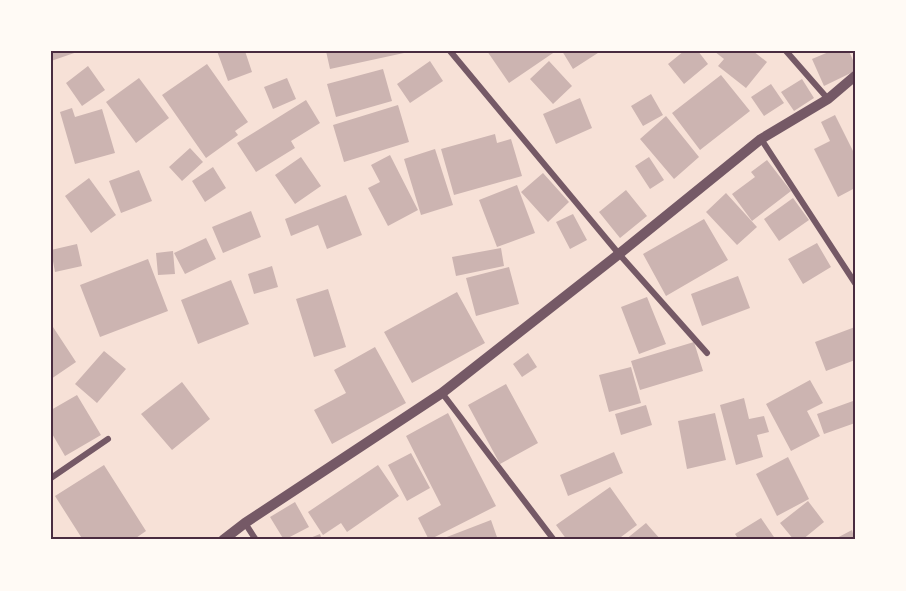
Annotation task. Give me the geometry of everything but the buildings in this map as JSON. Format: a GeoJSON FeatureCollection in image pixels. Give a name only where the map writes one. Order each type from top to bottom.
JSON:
{"type":"FeatureCollection","features":[{"type":"Feature","properties":{"kind":"street"},"geometry":{"type":"LineString","coordinates":[[450,51],[619,254],[707,353]]}},
{"type":"Feature","properties":{"kind":"street"},"geometry":{"type":"LineString","coordinates":[[786,51],[828,99]]}},
{"type":"Feature","properties":{"kind":"street"},"geometry":{"type":"LineString","coordinates":[[223,540],[245,523],[442,393],[761,139],[828,99],[855,76]]}},
{"type":"Feature","properties":{"kind":"street"},"geometry":{"type":"LineString","coordinates":[[761,139],[855,283]]}},
{"type":"Feature","properties":{"kind":"street"},"geometry":{"type":"LineString","coordinates":[[442,393],[554,540]]}},
{"type":"Feature","properties":{"kind":"street"},"geometry":{"type":"LineString","coordinates":[[51,478],[108,438]]}},
{"type":"Feature","properties":{"kind":"street"},"geometry":{"type":"LineString","coordinates":[[245,523],[256,540]]}}]}
